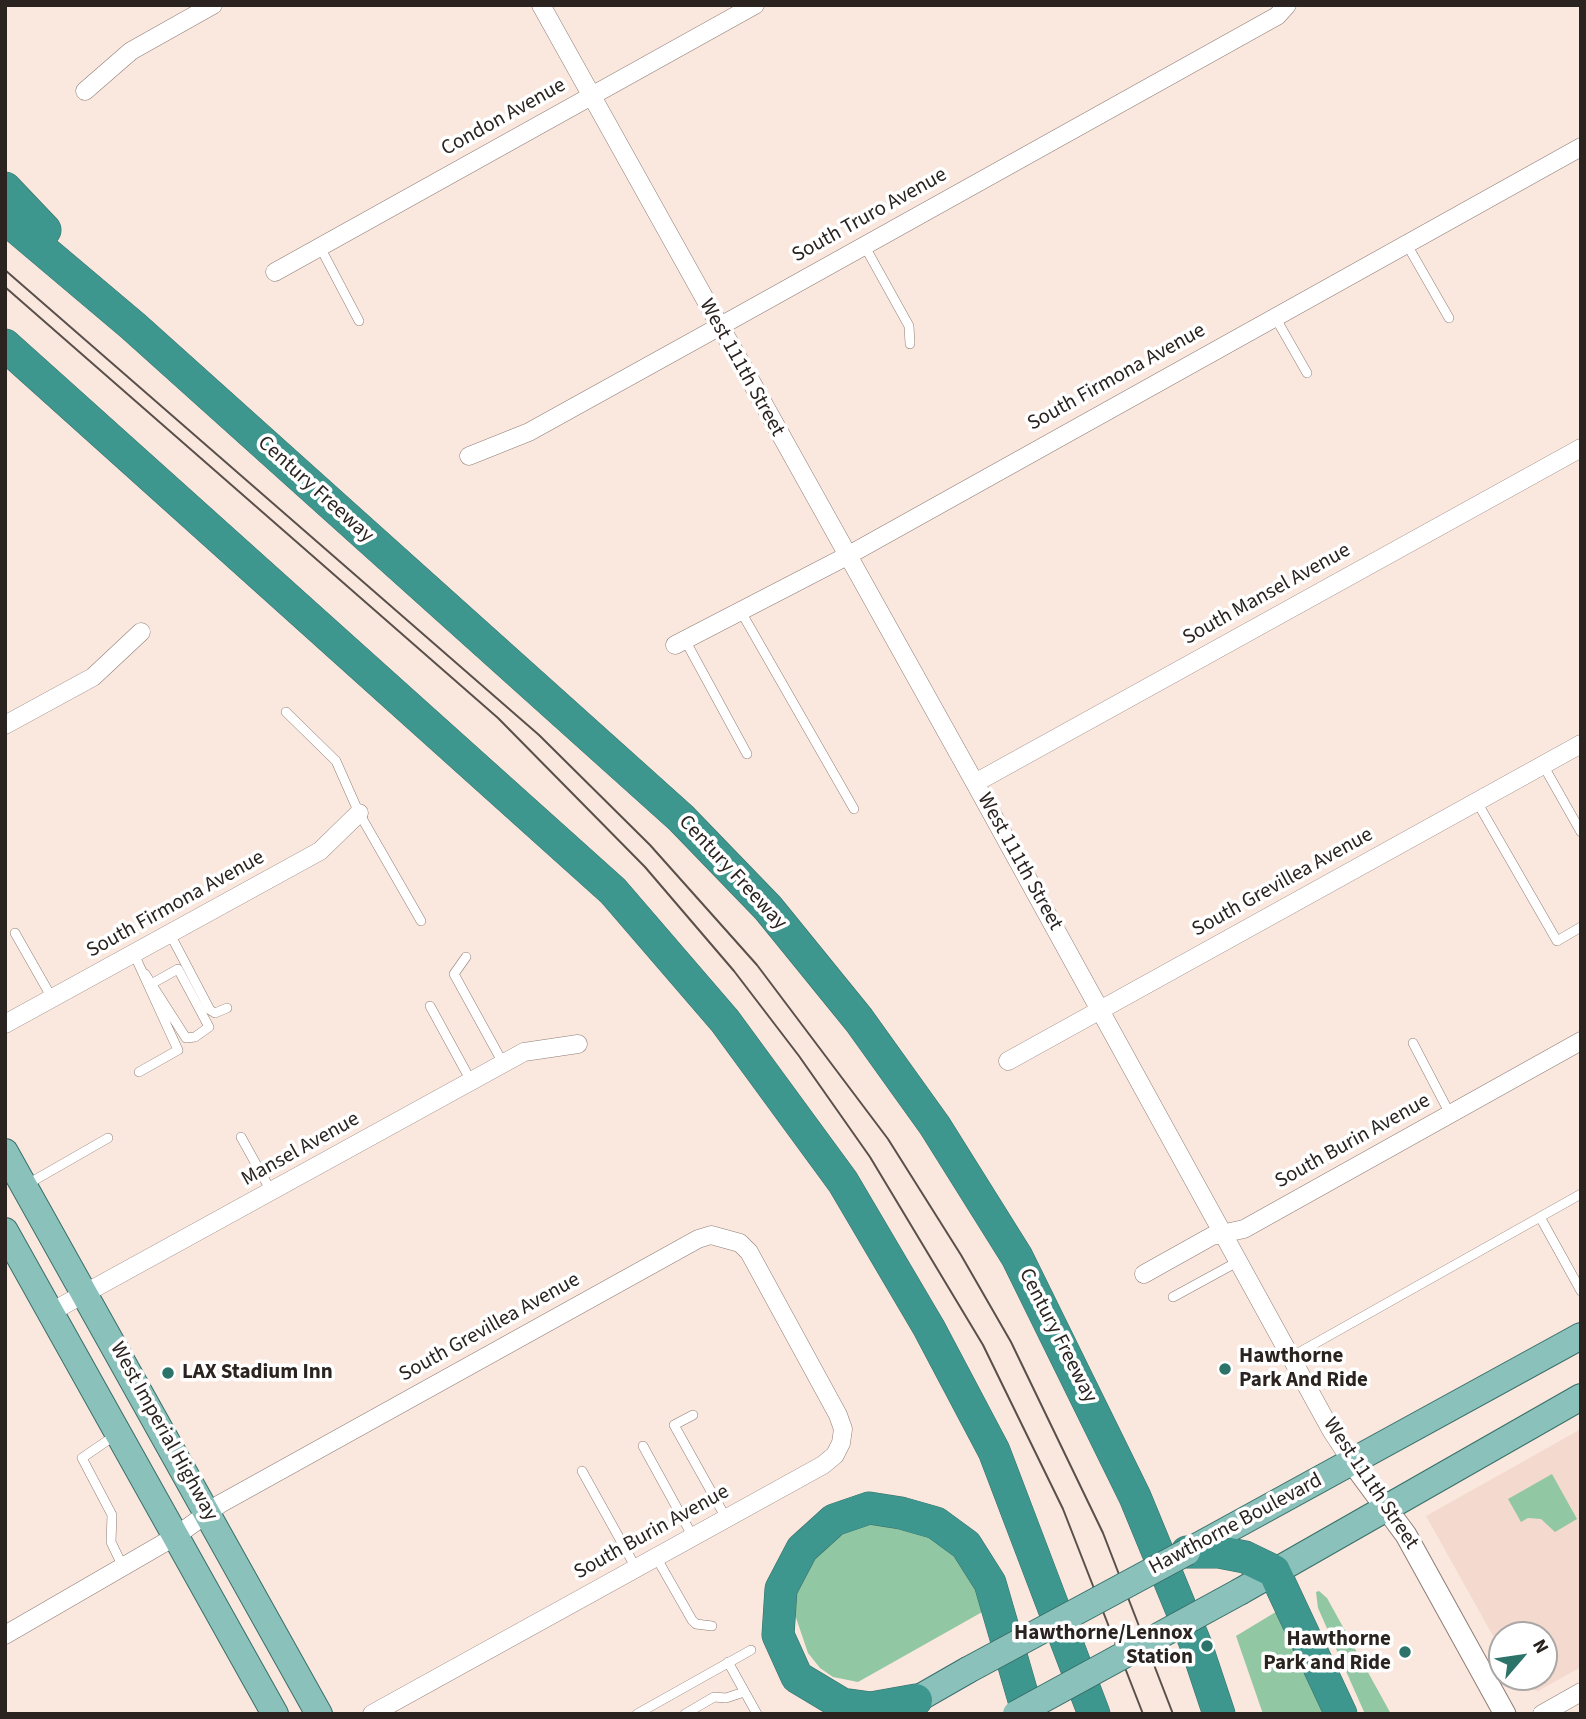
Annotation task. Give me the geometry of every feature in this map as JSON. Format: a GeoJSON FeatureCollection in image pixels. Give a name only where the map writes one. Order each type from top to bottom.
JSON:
{"type":"FeatureCollection","features":[{"type":"Feature","properties":{"kind":"highway"},"geometry":{"type":"LineString","coordinates":[[5,188],[133,327]]}},
{"type":"Feature","properties":{"kind":"highway","name":"Century Freeway"},"geometry":{"type":"LineString","coordinates":[[5,218],[133,327],[681,818],[768,908],[859,1020],[935,1126],[1017,1257],[1135,1497],[1196,1645],[1219,1714]]}},
{"type":"Feature","properties":{"kind":"highway"},"geometry":{"type":"LineString","coordinates":[[5,345],[613,891],[725,1021],[843,1182],[929,1328],[994,1451],[1073,1650],[1094,1714]]}},
{"type":"Feature","properties":{"kind":"highway"},"geometry":{"type":"LineString","coordinates":[[903,1707],[871,1708],[842,1704],[797,1677],[778,1635],[781,1589],[802,1549],[834,1520],[869,1508],[901,1513],[936,1524],[966,1545],[990,1583],[1028,1714]]}},
{"type":"Feature","properties":{"kind":"highway"},"geometry":{"type":"LineString","coordinates":[[1207,1547],[1245,1557],[1274,1571],[1341,1714]]}},
{"type":"Feature","properties":{"kind":"highway"},"geometry":{"type":"LineString","coordinates":[[1073,1650],[1074,1714]]}},
{"type":"Feature","properties":{"kind":"main road","name":"West Imperial Highway"},"geometry":{"type":"LineString","coordinates":[[5,1152],[319,1714]]}},
{"type":"Feature","properties":{"kind":"main road","name":"West Imperial Highway"},"geometry":{"type":"LineString","coordinates":[[7,1236],[275,1714]]}},
{"type":"Feature","properties":{"kind":"main road","name":"Hawthorne Boulevard"},"geometry":{"type":"LineString","coordinates":[[903,1707],[968,1670],[1207,1547],[1352,1462],[1581,1336]]}},
{"type":"Feature","properties":{"kind":"main road"},"geometry":{"type":"LineString","coordinates":[[1016,1714],[1241,1591],[1581,1397]]}},
{"type":"Feature","properties":{"kind":"street"},"geometry":{"type":"LineString","coordinates":[[85,92],[131,51],[213,5]]}},
{"type":"Feature","properties":{"kind":"street","name":"West 111th Street"},"geometry":{"type":"LineString","coordinates":[[541,5],[1292,1357],[1352,1462],[1406,1535],[1505,1714]]}},
{"type":"Feature","properties":{"kind":"street","name":"Condon Avenue"},"geometry":{"type":"LineString","coordinates":[[275,272],[755,5]]}},
{"type":"Feature","properties":{"kind":"street","name":"South Truro Avenue"},"geometry":{"type":"LineString","coordinates":[[469,456],[529,432],[1278,16],[1287,5]]}},
{"type":"Feature","properties":{"kind":"street","name":"South Firmona Avenue"},"geometry":{"type":"LineString","coordinates":[[680,643],[847,556],[1581,147]]}},
{"type":"Feature","properties":{"kind":"street","name":"South Mansel Avenue"},"geometry":{"type":"LineString","coordinates":[[975,783],[1581,448]]}},
{"type":"Feature","properties":{"kind":"street"},"geometry":{"type":"LineString","coordinates":[[5,724],[93,677],[141,632]]}},
{"type":"Feature","properties":{"kind":"street","name":"South Grevillea Avenue"},"geometry":{"type":"LineString","coordinates":[[1008,1061],[1581,744]]}},
{"type":"Feature","properties":{"kind":"street","name":"South Firmona Avenue"},"geometry":{"type":"LineString","coordinates":[[5,1024],[320,851],[359,813]]}},
{"type":"Feature","properties":{"kind":"street","name":"South Burin Avenue"},"geometry":{"type":"LineString","coordinates":[[1144,1274],[1212,1236],[1244,1229],[1581,1041]]}},
{"type":"Feature","properties":{"kind":"street","name":"Mansel Avenue"},"geometry":{"type":"LineString","coordinates":[[51,1312],[272,1193],[524,1052],[578,1044]]}},
{"type":"Feature","properties":{"kind":"street","name":"South Grevillea Avenue"},"geometry":{"type":"LineString","coordinates":[[5,1636],[177,1536],[208,1513],[698,1239],[711,1235],[740,1243],[749,1252],[794,1334]]}},
{"type":"Feature","properties":{"kind":"street","name":"South Burin Avenue"},"geometry":{"type":"LineString","coordinates":[[372,1714],[823,1465],[835,1455],[841,1443],[843,1429],[794,1334]]}},
{"type":"Feature","properties":{"kind":"street"},"geometry":{"type":"LineString","coordinates":[[1542,1714],[1581,1692]]}},
{"type":"Feature","properties":{"kind":"lane"},"geometry":{"type":"LineString","coordinates":[[1406,243],[1450,318]]}},
{"type":"Feature","properties":{"kind":"lane"},"geometry":{"type":"LineString","coordinates":[[864,245],[909,326],[910,344]]}},
{"type":"Feature","properties":{"kind":"lane"},"geometry":{"type":"LineString","coordinates":[[320,247],[359,321]]}},
{"type":"Feature","properties":{"kind":"lane"},"geometry":{"type":"LineString","coordinates":[[1274,316],[1307,373]]}},
{"type":"Feature","properties":{"kind":"lane"},"geometry":{"type":"LineString","coordinates":[[740,610],[854,809]]}},
{"type":"Feature","properties":{"kind":"lane"},"geometry":{"type":"LineString","coordinates":[[680,643],[747,754]]}},
{"type":"Feature","properties":{"kind":"lane"},"geometry":{"type":"LineString","coordinates":[[286,712],[336,761],[359,813],[421,921]]}},
{"type":"Feature","properties":{"kind":"lane"},"geometry":{"type":"LineString","coordinates":[[1543,765],[1581,831]]}},
{"type":"Feature","properties":{"kind":"lane"},"geometry":{"type":"LineString","coordinates":[[1477,802],[1557,941],[1581,928]]}},
{"type":"Feature","properties":{"kind":"lane"},"geometry":{"type":"LineString","coordinates":[[15,933],[52,999]]}},
{"type":"Feature","properties":{"kind":"lane"},"geometry":{"type":"LineString","coordinates":[[170,934],[210,1010],[215,1013],[227,1008]]}},
{"type":"Feature","properties":{"kind":"lane"},"geometry":{"type":"LineString","coordinates":[[134,954],[178,1050],[139,1072]]}},
{"type":"Feature","properties":{"kind":"lane"},"geometry":{"type":"LineString","coordinates":[[466,957],[454,974],[503,1063]]}},
{"type":"Feature","properties":{"kind":"lane"},"geometry":{"type":"LineString","coordinates":[[145,974],[186,1038],[195,1037],[209,1027],[178,969],[153,983]]}},
{"type":"Feature","properties":{"kind":"lane"},"geometry":{"type":"LineString","coordinates":[[430,1006],[471,1081]]}},
{"type":"Feature","properties":{"kind":"lane"},"geometry":{"type":"LineString","coordinates":[[1412,1043],[1450,1114]]}},
{"type":"Feature","properties":{"kind":"lane"},"geometry":{"type":"LineString","coordinates":[[24,1186],[108,1138]]}},
{"type":"Feature","properties":{"kind":"lane"},"geometry":{"type":"LineString","coordinates":[[241,1138],[272,1193]]}},
{"type":"Feature","properties":{"kind":"lane"},"geometry":{"type":"LineString","coordinates":[[1292,1357],[1580,1197]]}},
{"type":"Feature","properties":{"kind":"lane"},"geometry":{"type":"LineString","coordinates":[[1540,1217],[1581,1291]]}},
{"type":"Feature","properties":{"kind":"lane"},"geometry":{"type":"LineString","coordinates":[[1173,1297],[1239,1261]]}},
{"type":"Feature","properties":{"kind":"lane"},"geometry":{"type":"LineString","coordinates":[[693,1415],[674,1425],[726,1518]]}},
{"type":"Feature","properties":{"kind":"lane"},"geometry":{"type":"LineString","coordinates":[[119,1433],[82,1458],[112,1515],[111,1542],[123,1567]]}},
{"type":"Feature","properties":{"kind":"lane"},"geometry":{"type":"LineString","coordinates":[[643,1446],[693,1537]]}},
{"type":"Feature","properties":{"kind":"lane"},"geometry":{"type":"LineString","coordinates":[[582,1471],[636,1568]]}},
{"type":"Feature","properties":{"kind":"lane"},"geometry":{"type":"LineString","coordinates":[[656,1557],[692,1620],[696,1624],[712,1626]]}},
{"type":"Feature","properties":{"kind":"lane"},"geometry":{"type":"LineString","coordinates":[[637,1714],[751,1650]]}},
{"type":"Feature","properties":{"kind":"lane"},"geometry":{"type":"LineString","coordinates":[[728,1662],[757,1714]]}},
{"type":"Feature","properties":{"kind":"lane"},"geometry":{"type":"LineString","coordinates":[[685,1714],[715,1697],[726,1698],[744,1692]]}},
{"type":"Feature","properties":{"kind":"shaded area"},"geometry":{"type":"Polygon","coordinates":[[[1581,1429],[1581,1667],[1558,1680],[1558,1621],[1488,1621],[1488,1627],[1426,1516],[1581,1429]]]}},
{"type":"Feature","properties":{"kind":"green space"},"geometry":{"type":"Polygon","coordinates":[[[1552,1474],[1577,1519],[1555,1532],[1541,1519],[1528,1518],[1521,1522],[1508,1499],[1552,1474]]]}},
{"type":"Feature","properties":{"kind":"green space"},"geometry":{"type":"Polygon","coordinates":[[[867,1521],[941,1537],[972,1574],[984,1611],[858,1682],[833,1677],[820,1668],[808,1653],[792,1606],[795,1590],[824,1541],[867,1521]]]}},
{"type":"Feature","properties":{"kind":"green space"},"geometry":{"type":"Polygon","coordinates":[[[1319,1591],[1327,1598],[1391,1714],[1365,1714],[1318,1608],[1316,1592],[1319,1591]]]}},
{"type":"Feature","properties":{"kind":"green space"},"geometry":{"type":"Polygon","coordinates":[[[1279,1610],[1326,1714],[1263,1714],[1236,1636],[1279,1610]]]}},
{"type":"Feature","properties":{"kind":"tram line"},"geometry":{"type":"LineString","coordinates":[[5,270],[539,735],[650,845],[757,965],[888,1139],[961,1255],[1011,1342],[1103,1533],[1173,1714]]}},
{"type":"Feature","properties":{"kind":"tram line"},"geometry":{"type":"LineString","coordinates":[[5,287],[498,718],[645,867],[734,971],[799,1056],[870,1157],[983,1345],[1063,1509],[1143,1714]]}},
{"type":"Feature","properties":{"kind":"place","name":"Hawthorne Park And Ride"},"geometry":{"type":"Point","coordinates":[1225,1369]}},
{"type":"Feature","properties":{"kind":"place","name":"LAX Stadium Inn"},"geometry":{"type":"Point","coordinates":[168,1373]}},
{"type":"Feature","properties":{"kind":"place","name":"Hawthorne/Lennox Station"},"geometry":{"type":"Point","coordinates":[1207,1646]}},
{"type":"Feature","properties":{"kind":"place","name":"Hawthorne Park and Ride"},"geometry":{"type":"Point","coordinates":[1405,1652]}}]}
